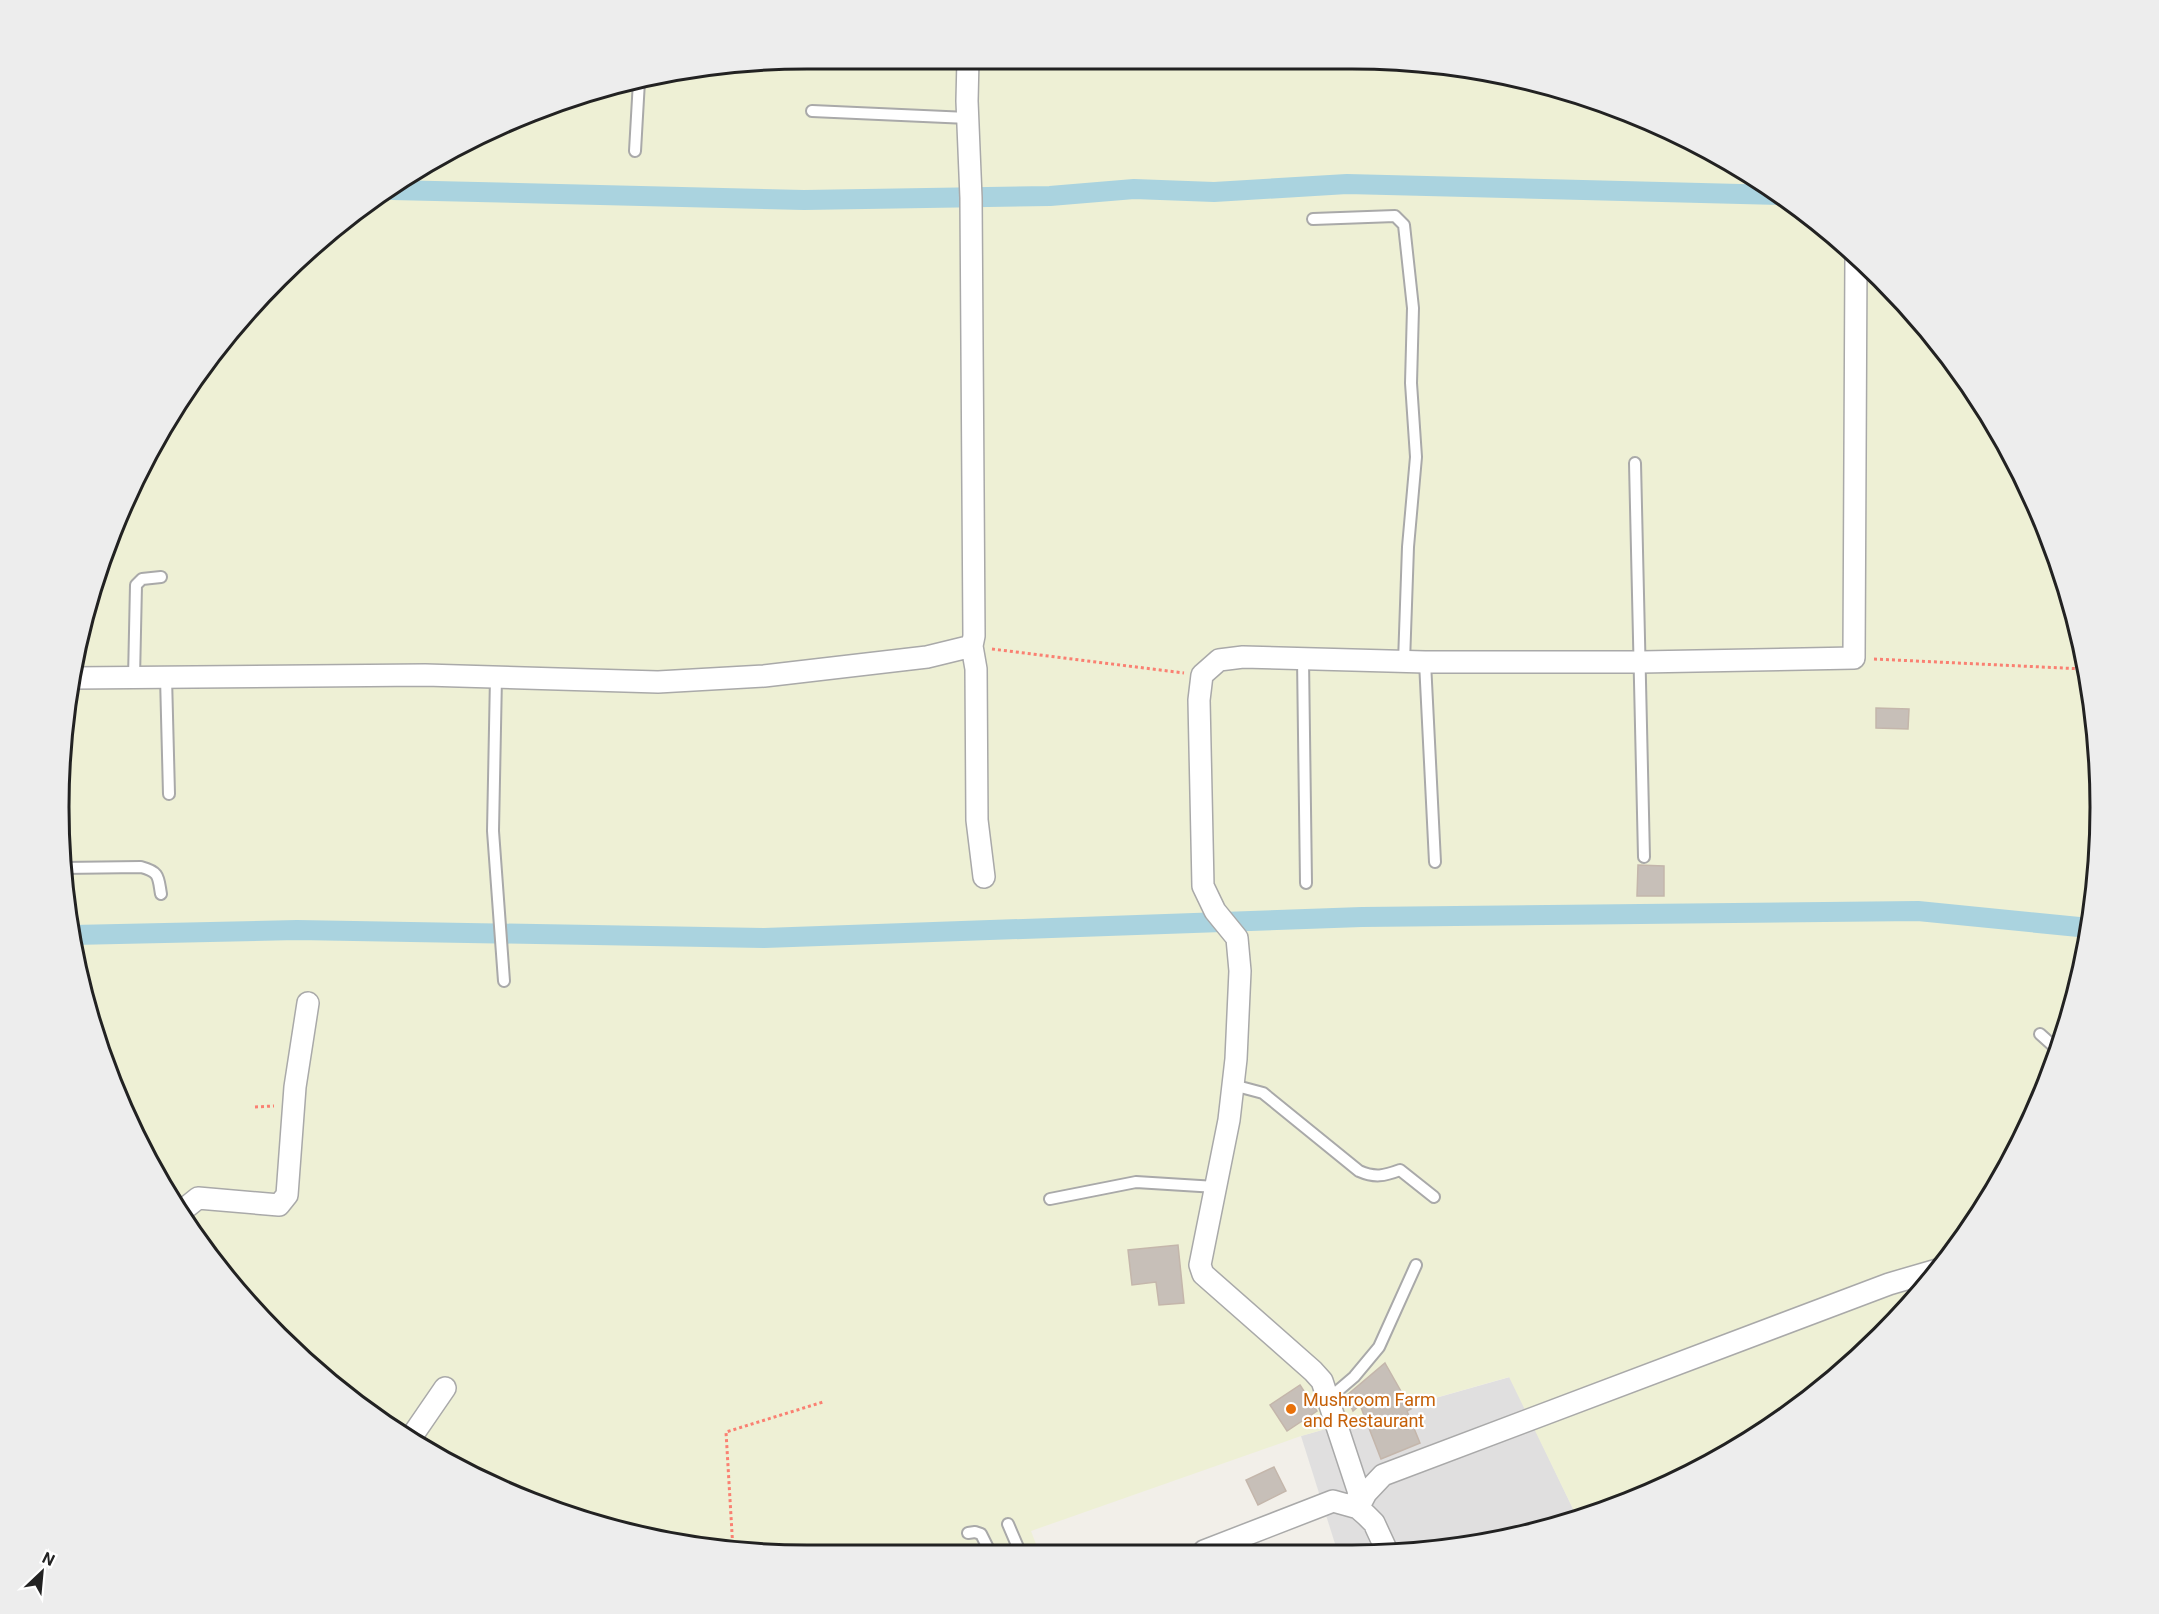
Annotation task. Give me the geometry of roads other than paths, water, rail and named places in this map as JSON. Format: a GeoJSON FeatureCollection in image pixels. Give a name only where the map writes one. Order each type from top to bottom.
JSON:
{"type":"FeatureCollection","features":[{"type":"Feature","properties":{"kind":"street"},"geometry":{"type":"LineString","coordinates":[[968,69],[971,198],[974,636],[972,646],[976,669],[977,820],[984,877]]}},
{"type":"Feature","properties":{"kind":"street"},"geometry":{"type":"LineString","coordinates":[[1357,1508],[1359,1493],[1322,1382],[1313,1371],[1203,1274],[1200,1265],[1229,1120],[1240,971],[1237,938],[1215,911],[1203,886],[1199,700],[1202,675],[1219,660],[1243,657],[1415,662],[1641,662],[1854,658],[1857,269]]}},
{"type":"Feature","properties":{"kind":"street"},"geometry":{"type":"LineString","coordinates":[[80,678],[425,675],[658,682],[764,676],[927,657],[972,646]]}},
{"type":"Feature","properties":{"kind":"street"},"geometry":{"type":"LineString","coordinates":[[187,1207],[198,1198],[279,1205],[284,1202],[287,1196],[296,1088],[308,1003]]}},
{"type":"Feature","properties":{"kind":"street"},"geometry":{"type":"LineString","coordinates":[[1357,1508],[1366,1493],[1383,1475],[1889,1284],[1923,1274]]}},
{"type":"Feature","properties":{"kind":"street"},"geometry":{"type":"LineString","coordinates":[[415,1432],[444,1388]]}},
{"type":"Feature","properties":{"kind":"street"},"geometry":{"type":"LineString","coordinates":[[1220,1545],[1333,1502],[1357,1508],[1374,1523],[1383,1544]]}},
{"type":"Feature","properties":{"kind":"lane"},"geometry":{"type":"LineString","coordinates":[[635,151],[639,89]]}},
{"type":"Feature","properties":{"kind":"lane"},"geometry":{"type":"LineString","coordinates":[[812,111],[968,118]]}},
{"type":"Feature","properties":{"kind":"lane"},"geometry":{"type":"LineString","coordinates":[[1313,219],[1395,216],[1404,225],[1413,308],[1411,383],[1416,457],[1408,547],[1415,662],[1435,862]]}},
{"type":"Feature","properties":{"kind":"lane"},"geometry":{"type":"LineString","coordinates":[[1635,464],[1644,857]]}},
{"type":"Feature","properties":{"kind":"lane"},"geometry":{"type":"LineString","coordinates":[[134,678],[136,585],[142,579],[161,577]]}},
{"type":"Feature","properties":{"kind":"lane"},"geometry":{"type":"LineString","coordinates":[[1303,659],[1306,883]]}},
{"type":"Feature","properties":{"kind":"lane"},"geometry":{"type":"LineString","coordinates":[[166,677],[169,794]]}},
{"type":"Feature","properties":{"kind":"lane"},"geometry":{"type":"LineString","coordinates":[[496,677],[493,831],[504,981]]}},
{"type":"Feature","properties":{"kind":"lane"},"geometry":{"type":"LineString","coordinates":[[72,868],[141,867],[153,870],[158,876],[161,894]]}},
{"type":"Feature","properties":{"kind":"lane"},"geometry":{"type":"LineString","coordinates":[[2040,1034],[2051,1044]]}},
{"type":"Feature","properties":{"kind":"lane"},"geometry":{"type":"LineString","coordinates":[[1233,1085],[1263,1093],[1359,1171],[1372,1177],[1383,1177],[1400,1170],[1434,1197]]}},
{"type":"Feature","properties":{"kind":"lane"},"geometry":{"type":"LineString","coordinates":[[1050,1199],[1136,1182],[1216,1187]]}},
{"type":"Feature","properties":{"kind":"lane"},"geometry":{"type":"LineString","coordinates":[[1327,1400],[1354,1377],[1379,1347],[1416,1265]]}},
{"type":"Feature","properties":{"kind":"lane"},"geometry":{"type":"LineString","coordinates":[[1008,1524],[1017,1545]]}},
{"type":"Feature","properties":{"kind":"lane"},"geometry":{"type":"LineString","coordinates":[[968,1533],[981,1534],[986,1545]]}},
{"type":"Feature","properties":{"kind":"waterway"},"geometry":{"type":"LineString","coordinates":[[402,190],[804,200],[1050,196],[1134,189],[1214,192],[1347,184],[1764,195]]}},
{"type":"Feature","properties":{"kind":"waterway"},"geometry":{"type":"LineString","coordinates":[[80,935],[297,930],[764,938],[1362,917],[1918,911],[2080,927]]}},
{"type":"Feature","properties":{"kind":"place","name":"Mushroom Farm and Restaurant"},"geometry":{"type":"Point","coordinates":[1291,1409]}}]}
